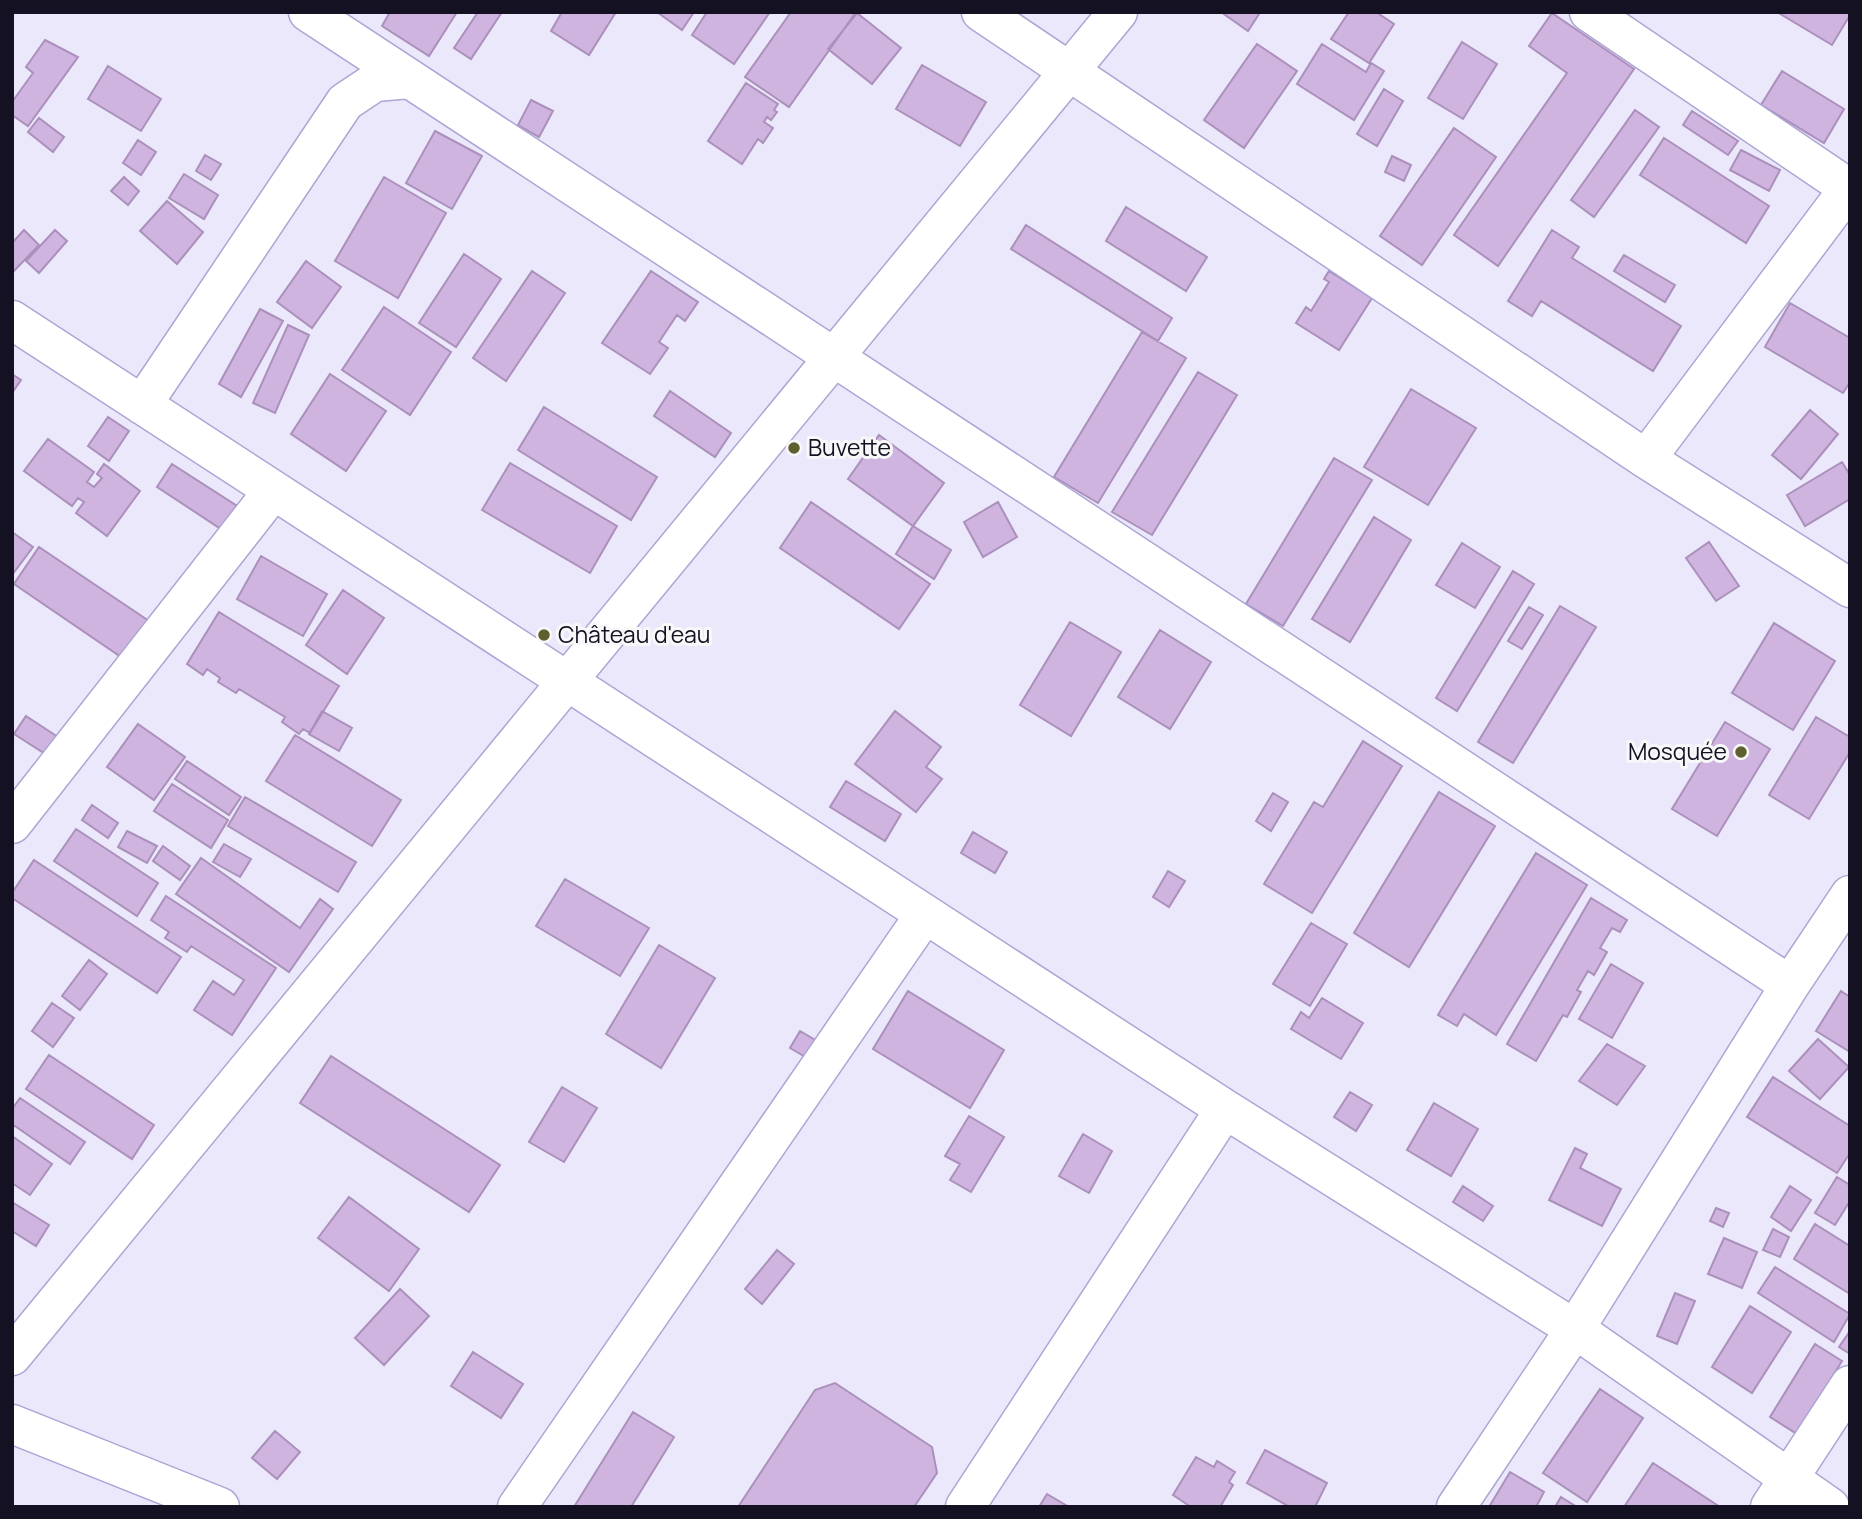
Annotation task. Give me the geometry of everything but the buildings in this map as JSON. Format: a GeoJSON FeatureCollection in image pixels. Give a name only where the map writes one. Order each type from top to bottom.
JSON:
{"type":"FeatureCollection","features":[{"type":"Feature","properties":{"kind":"street"},"geometry":{"type":"LineString","coordinates":[[309,12],[1790,985]]}},
{"type":"Feature","properties":{"kind":"street"},"geometry":{"type":"LineString","coordinates":[[981,12],[1646,459],[1850,588]]}},
{"type":"Feature","properties":{"kind":"street"},"geometry":{"type":"LineString","coordinates":[[12,1356],[1118,12]]}},
{"type":"Feature","properties":{"kind":"street"},"geometry":{"type":"LineString","coordinates":[[1589,12],[1849,188],[1646,459]]}},
{"type":"Feature","properties":{"kind":"street"},"geometry":{"type":"LineString","coordinates":[[142,405],[345,102],[375,82],[410,79]]}},
{"type":"Feature","properties":{"kind":"street"},"geometry":{"type":"LineString","coordinates":[[12,320],[925,915],[1575,1329],[1779,1493],[1830,1507]]}},
{"type":"Feature","properties":{"kind":"street"},"geometry":{"type":"LineString","coordinates":[[12,824],[273,491]]}},
{"type":"Feature","properties":{"kind":"street"},"geometry":{"type":"LineString","coordinates":[[1456,1507],[1575,1329],[1790,985],[1850,895]]}},
{"type":"Feature","properties":{"kind":"street"},"geometry":{"type":"LineString","coordinates":[[517,1507],[925,915]]}},
{"type":"Feature","properties":{"kind":"street"},"geometry":{"type":"LineString","coordinates":[[965,1507],[1226,1109]]}},
{"type":"Feature","properties":{"kind":"street"},"geometry":{"type":"LineString","coordinates":[[1779,1493],[1850,1385]]}},
{"type":"Feature","properties":{"kind":"street"},"geometry":{"type":"LineString","coordinates":[[12,1424],[220,1507]]}},
{"type":"Feature","properties":{"kind":"place","name":"Buvette"},"geometry":{"type":"Point","coordinates":[794,448]}},
{"type":"Feature","properties":{"kind":"place","name":"Château d'eau"},"geometry":{"type":"Point","coordinates":[544,635]}},
{"type":"Feature","properties":{"kind":"place","name":"Mosquée"},"geometry":{"type":"Point","coordinates":[1741,752]}}]}
